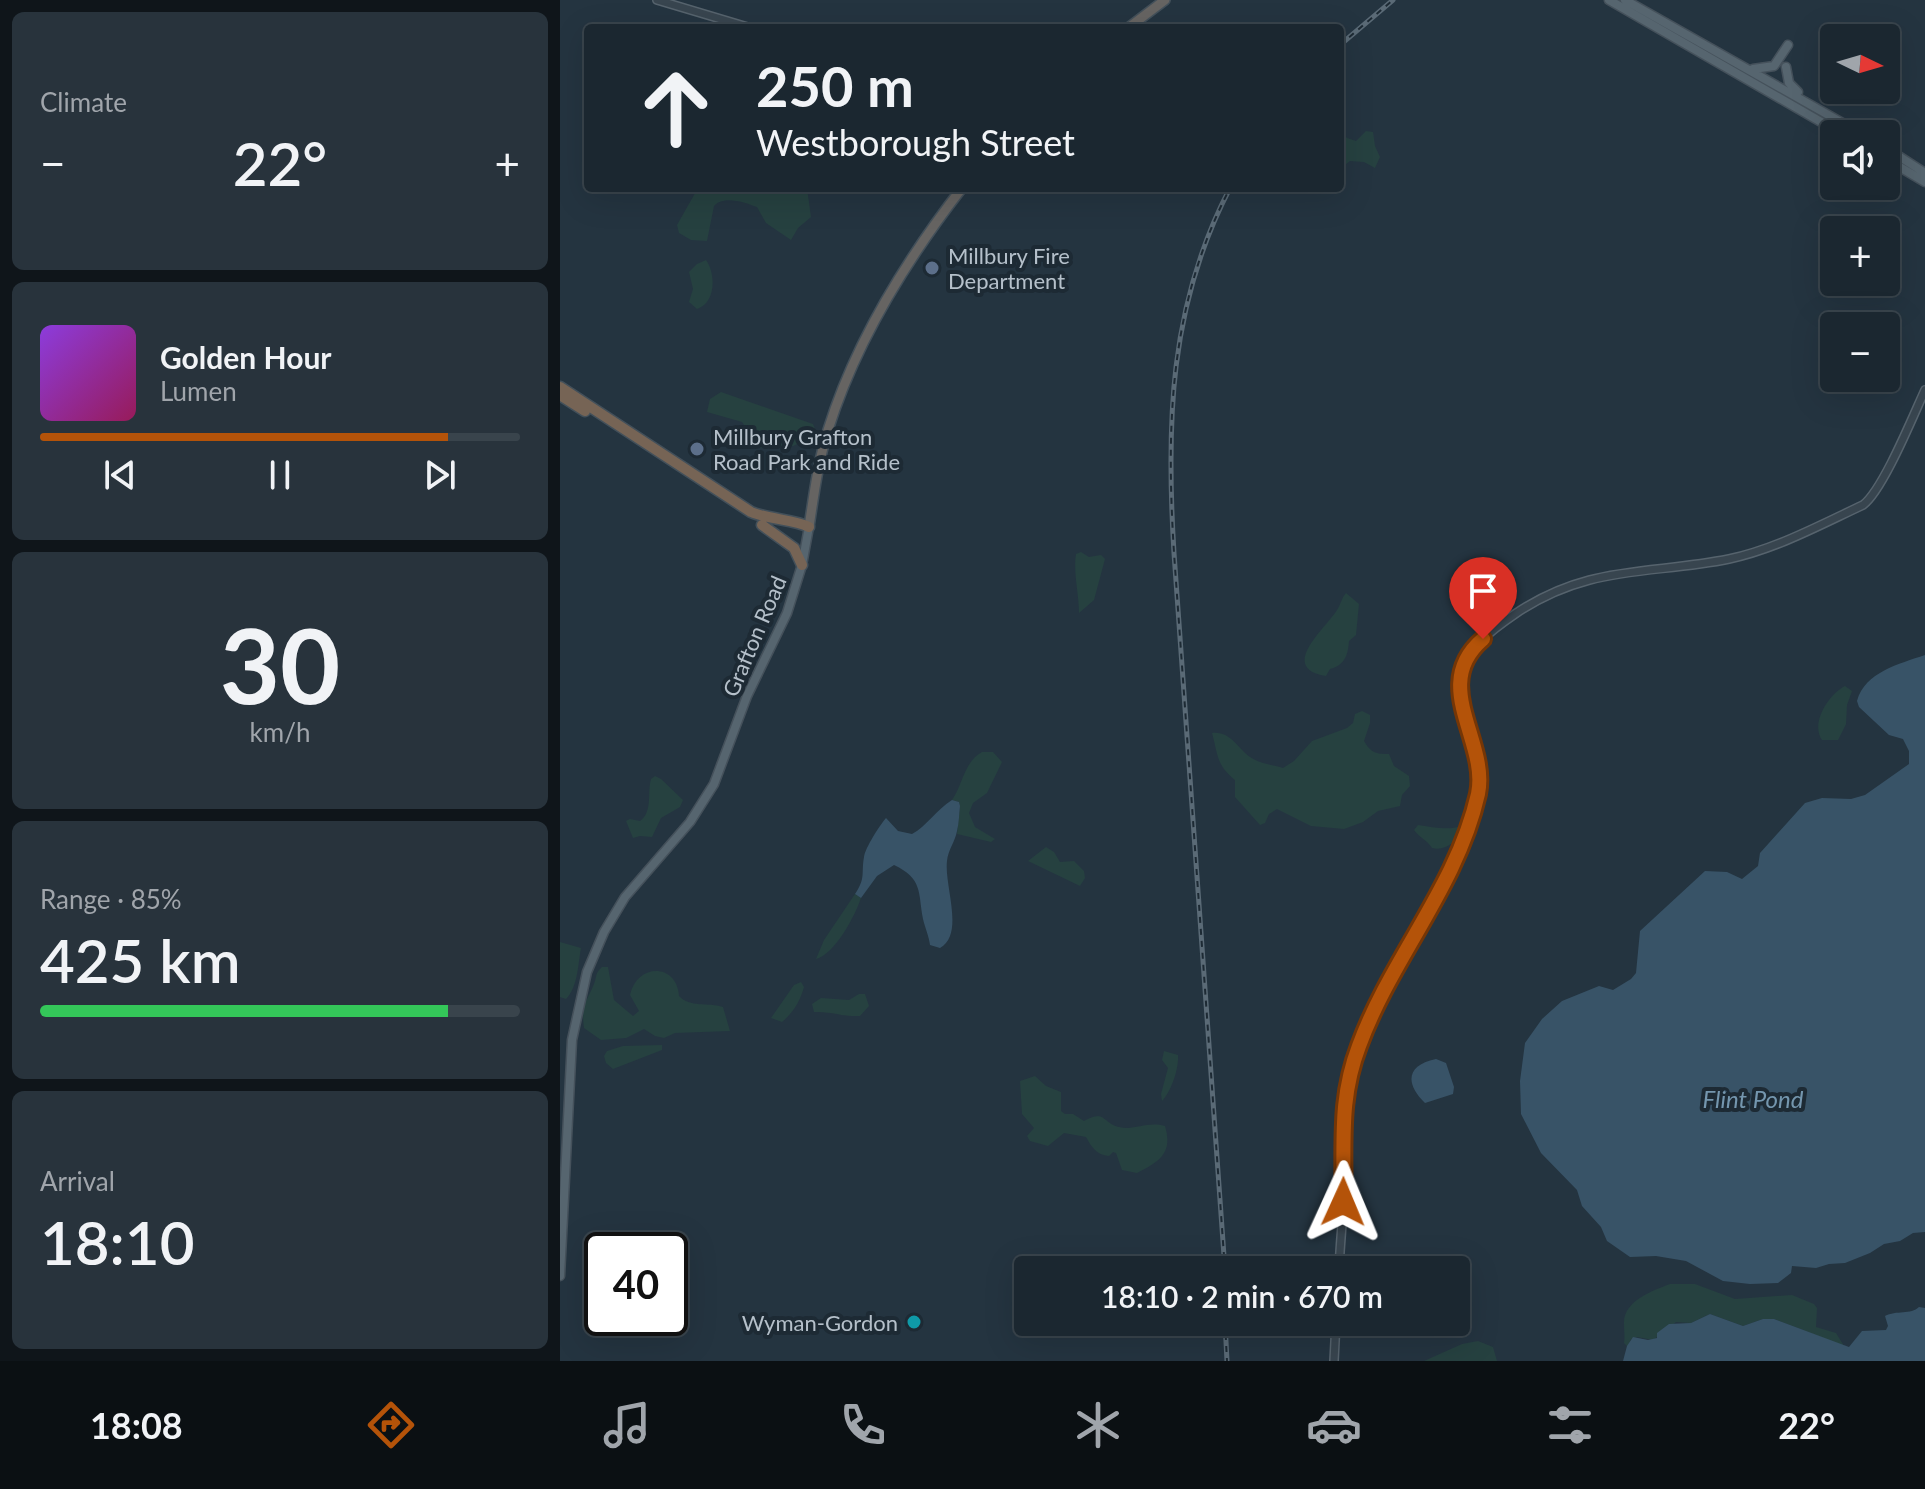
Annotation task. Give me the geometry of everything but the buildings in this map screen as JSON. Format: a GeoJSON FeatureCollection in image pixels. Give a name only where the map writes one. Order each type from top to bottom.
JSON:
{"type":"FeatureCollection","features":[{"type":"Feature","properties":{"kind":"highway"},"geometry":{"type":"LineString","coordinates":[[1133,24],[1165,0]]}},
{"type":"Feature","properties":{"kind":"highway","name":"Grafton Road"},"geometry":{"type":"LineString","coordinates":[[809,527],[828,431],[858,356],[908,267],[959,192]]}},
{"type":"Feature","properties":{"kind":"highway"},"geometry":{"type":"LineString","coordinates":[[560,387],[751,512],[764,518],[809,527]]}},
{"type":"Feature","properties":{"kind":"highway"},"geometry":{"type":"LineString","coordinates":[[560,395],[762,525],[796,550],[802,565]]}},
{"type":"Feature","properties":{"kind":"highway"},"geometry":{"type":"LineString","coordinates":[[762,525],[809,527]]}},
{"type":"Feature","properties":{"kind":"main road"},"geometry":{"type":"LineString","coordinates":[[1609,0],[1820,121]]}},
{"type":"Feature","properties":{"kind":"main road"},"geometry":{"type":"LineString","coordinates":[[1625,0],[1838,120]]}},
{"type":"Feature","properties":{"kind":"main road"},"geometry":{"type":"LineString","coordinates":[[1750,69],[1774,66],[1788,45]]}},
{"type":"Feature","properties":{"kind":"main road"},"geometry":{"type":"LineString","coordinates":[[1786,67],[1794,90],[1828,114]]}},
{"type":"Feature","properties":{"kind":"main road"},"geometry":{"type":"LineString","coordinates":[[1900,157],[1925,173]]}},
{"type":"Feature","properties":{"kind":"main road"},"geometry":{"type":"LineString","coordinates":[[1900,167],[1925,182]]}},
{"type":"Feature","properties":{"kind":"main road","name":"Grafton Road"},"geometry":{"type":"LineString","coordinates":[[560,1276],[572,1042],[580,996],[596,949],[625,897],[690,822],[714,784],[747,696],[787,613],[802,565],[809,527]]}},
{"type":"Feature","properties":{"kind":"street"},"geometry":{"type":"LineString","coordinates":[[657,0],[738,24]]}},
{"type":"Feature","properties":{"kind":"street"},"geometry":{"type":"LineString","coordinates":[[1340,1256],[1344,1191],[1343,1110],[1358,1047],[1387,985],[1454,865],[1478,795],[1480,770],[1461,699],[1461,675],[1471,651],[1526,606],[1587,579],[1610,573],[1732,558],[1775,545],[1863,505],[1871,499],[1885,474],[1925,390]]}},
{"type":"Feature","properties":{"kind":"street"},"geometry":{"type":"LineString","coordinates":[[1334,1361],[1335,1336]]}},
{"type":"Feature","properties":{"kind":"green space"},"geometry":{"type":"Polygon","coordinates":[[[1366,131],[1373,132],[1380,157],[1375,168],[1364,162],[1350,161],[1344,166],[1344,135],[1356,141],[1366,131]]]}},
{"type":"Feature","properties":{"kind":"green space"},"geometry":{"type":"Polygon","coordinates":[[[696,192],[808,192],[811,217],[798,228],[791,240],[766,223],[757,207],[734,200],[714,206],[707,241],[691,240],[679,233],[677,225],[696,192]]]}},
{"type":"Feature","properties":{"kind":"green space"},"geometry":{"type":"Polygon","coordinates":[[[706,260],[713,280],[711,295],[697,309],[689,302],[693,289],[689,272],[706,260]]]}},
{"type":"Feature","properties":{"kind":"green space"},"geometry":{"type":"Polygon","coordinates":[[[721,392],[813,424],[817,434],[793,446],[760,448],[742,422],[707,412],[710,399],[721,392]]]}},
{"type":"Feature","properties":{"kind":"green space"},"geometry":{"type":"Polygon","coordinates":[[[1081,552],[1089,557],[1101,555],[1105,559],[1094,600],[1079,613],[1075,561],[1076,554],[1081,552]]]}},
{"type":"Feature","properties":{"kind":"green space"},"geometry":{"type":"Polygon","coordinates":[[[1346,593],[1359,604],[1356,635],[1349,641],[1347,655],[1342,662],[1330,669],[1326,676],[1312,672],[1306,665],[1305,656],[1346,593]]]}},
{"type":"Feature","properties":{"kind":"green space"},"geometry":{"type":"Polygon","coordinates":[[[1845,686],[1852,691],[1847,705],[1846,724],[1838,740],[1822,740],[1818,726],[1823,710],[1833,695],[1845,686]]]}},
{"type":"Feature","properties":{"kind":"green space"},"geometry":{"type":"Polygon","coordinates":[[[1362,711],[1370,715],[1364,741],[1369,748],[1389,754],[1394,766],[1409,776],[1410,786],[1402,795],[1400,806],[1378,811],[1363,822],[1344,829],[1311,826],[1277,809],[1260,825],[1235,797],[1235,780],[1221,764],[1212,733],[1229,737],[1245,753],[1262,763],[1283,768],[1312,741],[1347,728],[1353,723],[1355,714],[1362,711]]]}},
{"type":"Feature","properties":{"kind":"green space"},"geometry":{"type":"Polygon","coordinates":[[[982,752],[993,752],[1002,762],[987,793],[973,803],[969,813],[975,827],[995,839],[991,842],[957,834],[960,806],[959,802],[952,800],[967,767],[982,752]]]}},
{"type":"Feature","properties":{"kind":"green space"},"geometry":{"type":"Polygon","coordinates":[[[655,776],[683,800],[680,807],[661,818],[652,837],[633,838],[626,821],[640,821],[647,813],[651,779],[655,776]]]}},
{"type":"Feature","properties":{"kind":"green space"},"geometry":{"type":"Polygon","coordinates":[[[1418,825],[1458,827],[1462,832],[1449,845],[1432,848],[1414,830],[1418,825]]]}},
{"type":"Feature","properties":{"kind":"green space"},"geometry":{"type":"Polygon","coordinates":[[[1046,847],[1054,852],[1060,862],[1074,861],[1084,871],[1085,878],[1080,886],[1028,861],[1046,847]]]}},
{"type":"Feature","properties":{"kind":"green space"},"geometry":{"type":"Polygon","coordinates":[[[855,894],[861,898],[849,924],[830,950],[816,959],[824,940],[855,894]]]}},
{"type":"Feature","properties":{"kind":"green space"},"geometry":{"type":"Polygon","coordinates":[[[560,942],[581,948],[575,982],[566,999],[560,997],[560,942]]]}},
{"type":"Feature","properties":{"kind":"green space"},"geometry":{"type":"Polygon","coordinates":[[[602,967],[608,967],[614,1000],[633,1016],[639,1011],[630,995],[634,985],[640,977],[656,971],[671,977],[683,1000],[723,1007],[730,1031],[675,1033],[664,1038],[644,1029],[626,1038],[601,1040],[584,1028],[583,1014],[602,967]]]}},
{"type":"Feature","properties":{"kind":"green space"},"geometry":{"type":"Polygon","coordinates":[[[801,982],[804,987],[790,1014],[782,1022],[771,1018],[794,985],[801,982]]]}},
{"type":"Feature","properties":{"kind":"green space"},"geometry":{"type":"Polygon","coordinates":[[[865,994],[869,1006],[860,1016],[814,1012],[812,1004],[821,998],[849,1000],[865,994]]]}},
{"type":"Feature","properties":{"kind":"green space"},"geometry":{"type":"Polygon","coordinates":[[[662,1045],[662,1050],[613,1069],[604,1056],[607,1051],[623,1046],[662,1045]]]}},
{"type":"Feature","properties":{"kind":"green space"},"geometry":{"type":"Polygon","coordinates":[[[1164,1051],[1178,1055],[1178,1061],[1171,1086],[1162,1101],[1168,1068],[1162,1060],[1164,1051]]]}},
{"type":"Feature","properties":{"kind":"green space"},"geometry":{"type":"Polygon","coordinates":[[[1035,1076],[1046,1086],[1061,1092],[1061,1111],[1065,1114],[1073,1114],[1084,1121],[1096,1116],[1125,1128],[1165,1126],[1166,1150],[1158,1160],[1137,1173],[1122,1170],[1116,1153],[1109,1156],[1097,1152],[1086,1137],[1064,1133],[1048,1146],[1030,1141],[1027,1136],[1034,1128],[1022,1114],[1020,1081],[1035,1076]]]}},
{"type":"Feature","properties":{"kind":"green space"},"geometry":{"type":"Polygon","coordinates":[[[1670,1284],[1695,1284],[1735,1299],[1792,1295],[1814,1304],[1817,1308],[1816,1327],[1836,1333],[1844,1346],[1774,1319],[1763,1319],[1743,1326],[1710,1314],[1691,1323],[1676,1322],[1653,1340],[1631,1339],[1628,1347],[1624,1343],[1624,1324],[1628,1309],[1640,1298],[1670,1284]]]}},
{"type":"Feature","properties":{"kind":"green space"},"geometry":{"type":"Polygon","coordinates":[[[1478,1341],[1493,1347],[1497,1361],[1424,1361],[1462,1344],[1478,1341]]]}},
{"type":"Feature","properties":{"kind":"water","name":"Flint Pond"},"geometry":{"type":"Polygon","coordinates":[[[1925,655],[1925,1232],[1913,1233],[1900,1241],[1884,1244],[1845,1263],[1816,1268],[1792,1266],[1791,1273],[1778,1283],[1723,1281],[1686,1261],[1656,1256],[1630,1257],[1607,1241],[1601,1227],[1582,1206],[1577,1190],[1541,1153],[1521,1114],[1520,1081],[1525,1043],[1542,1019],[1562,1001],[1599,986],[1613,990],[1631,979],[1636,973],[1640,931],[1705,871],[1727,872],[1742,879],[1758,866],[1760,853],[1805,803],[1822,798],[1851,799],[1865,795],[1909,764],[1909,751],[1903,739],[1889,735],[1859,707],[1857,701],[1861,691],[1875,676],[1925,655]]]}},
{"type":"Feature","properties":{"kind":"water"},"geometry":{"type":"Polygon","coordinates":[[[952,800],[959,802],[960,806],[957,831],[947,861],[952,921],[947,941],[940,948],[930,945],[918,887],[903,870],[894,865],[877,876],[861,898],[855,894],[862,880],[865,853],[886,818],[898,831],[912,834],[952,800]]]}},
{"type":"Feature","properties":{"kind":"water"},"geometry":{"type":"Polygon","coordinates":[[[1436,1059],[1446,1063],[1454,1087],[1453,1094],[1425,1103],[1414,1089],[1412,1076],[1419,1066],[1436,1059]]]}},
{"type":"Feature","properties":{"kind":"water"},"geometry":{"type":"Polygon","coordinates":[[[1925,1308],[1925,1361],[1623,1361],[1633,1337],[1657,1338],[1657,1333],[1669,1324],[1691,1323],[1710,1314],[1743,1326],[1763,1319],[1774,1319],[1849,1347],[1862,1331],[1886,1330],[1885,1316],[1925,1308]]]}},
{"type":"Feature","properties":{"kind":"railway"},"geometry":{"type":"LineString","coordinates":[[1344,42],[1393,0]]}},
{"type":"Feature","properties":{"kind":"railway"},"geometry":{"type":"LineString","coordinates":[[1224,1256],[1174,553],[1171,458],[1176,366],[1183,321],[1194,276],[1228,192]]}},
{"type":"Feature","properties":{"kind":"railway"},"geometry":{"type":"LineString","coordinates":[[1226,1336],[1227,1361]]}},
{"type":"Feature","properties":{"kind":"place","name":"Millbury Fire Department"},"geometry":{"type":"Point","coordinates":[932,268]}},
{"type":"Feature","properties":{"kind":"place","name":"Millbury Grafton Road Park and Ride"},"geometry":{"type":"Point","coordinates":[697,449]}},
{"type":"Feature","properties":{"kind":"place","name":"Wyman-Gordon"},"geometry":{"type":"Point","coordinates":[914,1322]}},
{"type":"Feature","properties":{"kind":"route"},"geometry":{"type":"LineString","coordinates":[[1343,1202],[1343,1110],[1358,1047],[1409,944],[1438,898],[1454,865],[1478,795],[1480,770],[1465,719],[1461,675],[1468,655],[1483,639]]}}]}
